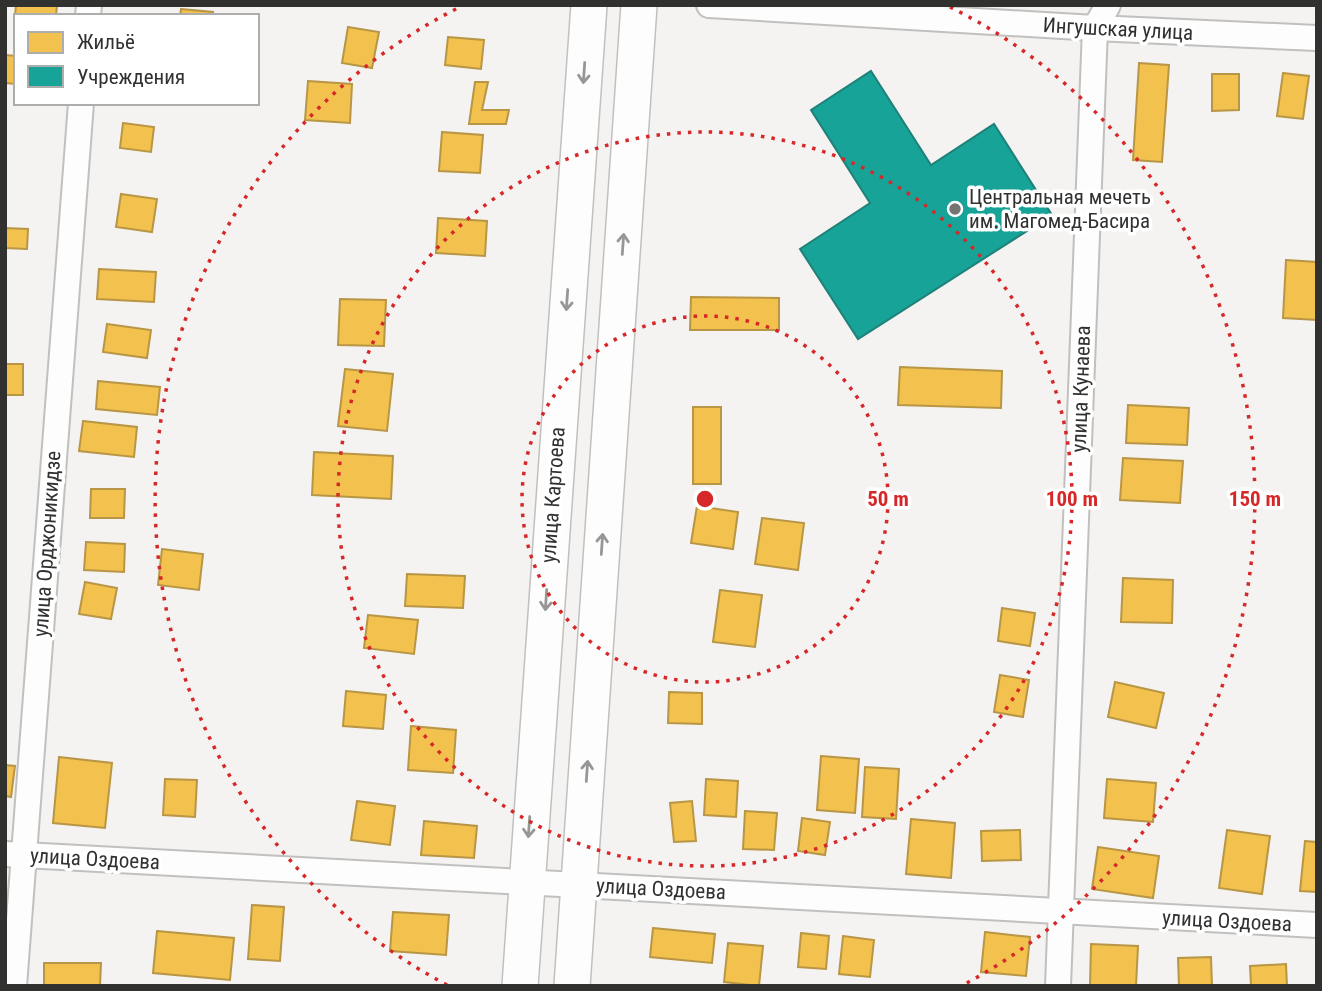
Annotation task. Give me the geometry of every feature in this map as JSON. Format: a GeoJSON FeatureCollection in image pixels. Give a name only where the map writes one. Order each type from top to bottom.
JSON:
{"type":"FeatureCollection","features":[{"type":"Feature","properties":{"kind":"main road","name":"улица Картоева"},"geometry":{"type":"LineString","coordinates":[[520,986],[589,5]]}},
{"type":"Feature","properties":{"kind":"main road"},"geometry":{"type":"LineString","coordinates":[[572,986],[639,5]]}},
{"type":"Feature","properties":{"kind":"street","name":"Ингушская улица"},"geometry":{"type":"LineString","coordinates":[[709,5],[1094,29],[1317,38]]}},
{"type":"Feature","properties":{"kind":"street","name":"улица Кунаева"},"geometry":{"type":"LineString","coordinates":[[1058,986],[1094,29],[1108,5]]}},
{"type":"Feature","properties":{"kind":"street","name":"улица Орджоникидзе"},"geometry":{"type":"LineString","coordinates":[[14,986],[14,854],[81,105]]}},
{"type":"Feature","properties":{"kind":"street","name":"улица Оздоева"},"geometry":{"type":"LineString","coordinates":[[14,854],[1317,925]]}},
{"type":"Feature","properties":{"kind":"building: Жильё"},"geometry":{"type":"Polygon","coordinates":[[[16,5],[57,5],[56,14],[15,14],[16,5]]]}},
{"type":"Feature","properties":{"kind":"building: Жильё"},"geometry":{"type":"Polygon","coordinates":[[[181,9],[213,12],[212,14],[180,14],[181,9]]]}},
{"type":"Feature","properties":{"kind":"building: Жильё"},"geometry":{"type":"Polygon","coordinates":[[[348,27],[379,32],[372,68],[342,63],[348,27]]]}},
{"type":"Feature","properties":{"kind":"building: Жильё"},"geometry":{"type":"Polygon","coordinates":[[[448,37],[484,40],[481,69],[445,65],[448,37]]]}},
{"type":"Feature","properties":{"kind":"building: Жильё"},"geometry":{"type":"Polygon","coordinates":[[[5,55],[14,56],[14,84],[5,83],[5,55]]]}},
{"type":"Feature","properties":{"kind":"building: Жильё"},"geometry":{"type":"Polygon","coordinates":[[[1139,63],[1169,65],[1162,162],[1133,160],[1139,63]]]}},
{"type":"Feature","properties":{"kind":"building: Жильё"},"geometry":{"type":"Polygon","coordinates":[[[1283,73],[1309,76],[1303,119],[1277,116],[1283,73]]]}},
{"type":"Feature","properties":{"kind":"building: Жильё"},"geometry":{"type":"Polygon","coordinates":[[[1212,74],[1239,74],[1239,110],[1212,111],[1212,74]]]}},
{"type":"Feature","properties":{"kind":"building: Жильё"},"geometry":{"type":"Polygon","coordinates":[[[308,81],[352,84],[350,123],[305,120],[308,81]]]}},
{"type":"Feature","properties":{"kind":"building: Жильё"},"geometry":{"type":"Polygon","coordinates":[[[475,82],[488,82],[482,110],[509,110],[506,124],[469,124],[475,82]]]}},
{"type":"Feature","properties":{"kind":"building: Жильё"},"geometry":{"type":"Polygon","coordinates":[[[123,123],[154,127],[151,152],[120,148],[123,123]]]}},
{"type":"Feature","properties":{"kind":"building: Жильё"},"geometry":{"type":"Polygon","coordinates":[[[442,132],[483,135],[480,173],[439,171],[442,132]]]}},
{"type":"Feature","properties":{"kind":"building: Жильё"},"geometry":{"type":"Polygon","coordinates":[[[121,194],[157,199],[152,232],[116,227],[121,194]]]}},
{"type":"Feature","properties":{"kind":"building: Жильё"},"geometry":{"type":"Polygon","coordinates":[[[438,218],[487,221],[485,256],[436,253],[438,218]]]}},
{"type":"Feature","properties":{"kind":"building: Жильё"},"geometry":{"type":"Polygon","coordinates":[[[5,228],[28,229],[27,249],[5,248],[5,228]]]}},
{"type":"Feature","properties":{"kind":"building: Жильё"},"geometry":{"type":"Polygon","coordinates":[[[1286,260],[1317,262],[1317,320],[1283,318],[1286,260]]]}},
{"type":"Feature","properties":{"kind":"building: Жильё"},"geometry":{"type":"Polygon","coordinates":[[[99,269],[156,272],[154,302],[97,299],[99,269]]]}},
{"type":"Feature","properties":{"kind":"building: Жильё"},"geometry":{"type":"Polygon","coordinates":[[[691,297],[779,298],[779,330],[690,330],[691,297]]]}},
{"type":"Feature","properties":{"kind":"building: Жильё"},"geometry":{"type":"Polygon","coordinates":[[[340,299],[386,300],[384,346],[338,345],[340,299]]]}},
{"type":"Feature","properties":{"kind":"building: Жильё"},"geometry":{"type":"Polygon","coordinates":[[[107,324],[151,330],[147,358],[103,352],[107,324]]]}},
{"type":"Feature","properties":{"kind":"building: Жильё"},"geometry":{"type":"Polygon","coordinates":[[[5,364],[23,364],[23,395],[5,395],[5,364]]]}},
{"type":"Feature","properties":{"kind":"building: Жильё"},"geometry":{"type":"Polygon","coordinates":[[[900,367],[1002,371],[1001,408],[898,405],[900,367]]]}},
{"type":"Feature","properties":{"kind":"building: Жильё"},"geometry":{"type":"Polygon","coordinates":[[[345,369],[393,374],[387,431],[338,426],[345,369]]]}},
{"type":"Feature","properties":{"kind":"building: Жильё"},"geometry":{"type":"Polygon","coordinates":[[[98,381],[160,387],[157,415],[96,409],[98,381]]]}},
{"type":"Feature","properties":{"kind":"building: Жильё"},"geometry":{"type":"Polygon","coordinates":[[[1128,405],[1189,408],[1187,445],[1126,443],[1128,405]]]}},
{"type":"Feature","properties":{"kind":"building: Жильё"},"geometry":{"type":"Polygon","coordinates":[[[693,407],[721,407],[721,484],[693,484],[693,407]]]}},
{"type":"Feature","properties":{"kind":"building: Жильё"},"geometry":{"type":"Polygon","coordinates":[[[83,421],[137,427],[134,457],[79,451],[83,421]]]}},
{"type":"Feature","properties":{"kind":"building: Жильё"},"geometry":{"type":"Polygon","coordinates":[[[314,452],[393,456],[391,499],[312,495],[314,452]]]}},
{"type":"Feature","properties":{"kind":"building: Жильё"},"geometry":{"type":"Polygon","coordinates":[[[1123,458],[1183,461],[1180,503],[1120,500],[1123,458]]]}},
{"type":"Feature","properties":{"kind":"building: Жильё"},"geometry":{"type":"Polygon","coordinates":[[[91,489],[125,489],[124,518],[90,518],[91,489]]]}},
{"type":"Feature","properties":{"kind":"building: Жильё"},"geometry":{"type":"Polygon","coordinates":[[[697,506],[738,512],[733,549],[691,543],[697,506]]]}},
{"type":"Feature","properties":{"kind":"building: Жильё"},"geometry":{"type":"Polygon","coordinates":[[[762,518],[804,523],[798,570],[755,564],[762,518]]]}},
{"type":"Feature","properties":{"kind":"building: Жильё"},"geometry":{"type":"Polygon","coordinates":[[[86,542],[125,544],[124,572],[84,570],[86,542]]]}},
{"type":"Feature","properties":{"kind":"building: Жильё"},"geometry":{"type":"Polygon","coordinates":[[[162,549],[203,554],[199,590],[158,585],[162,549]]]}},
{"type":"Feature","properties":{"kind":"building: Жильё"},"geometry":{"type":"Polygon","coordinates":[[[407,574],[465,576],[463,608],[405,606],[407,574]]]}},
{"type":"Feature","properties":{"kind":"building: Жильё"},"geometry":{"type":"Polygon","coordinates":[[[1123,578],[1173,580],[1172,623],[1121,622],[1123,578]]]}},
{"type":"Feature","properties":{"kind":"building: Жильё"},"geometry":{"type":"Polygon","coordinates":[[[85,582],[117,588],[111,619],[79,614],[85,582]]]}},
{"type":"Feature","properties":{"kind":"building: Жильё"},"geometry":{"type":"Polygon","coordinates":[[[720,590],[762,595],[755,647],[713,642],[720,590]]]}},
{"type":"Feature","properties":{"kind":"building: Жильё"},"geometry":{"type":"Polygon","coordinates":[[[1002,608],[1035,613],[1030,646],[998,641],[1002,608]]]}},
{"type":"Feature","properties":{"kind":"building: Жильё"},"geometry":{"type":"Polygon","coordinates":[[[368,615],[418,620],[414,654],[364,648],[368,615]]]}},
{"type":"Feature","properties":{"kind":"building: Жильё"},"geometry":{"type":"Polygon","coordinates":[[[1000,675],[1029,680],[1023,717],[994,712],[1000,675]]]}},
{"type":"Feature","properties":{"kind":"building: Жильё"},"geometry":{"type":"Polygon","coordinates":[[[1115,682],[1164,693],[1156,728],[1108,717],[1115,682]]]}},
{"type":"Feature","properties":{"kind":"building: Жильё"},"geometry":{"type":"Polygon","coordinates":[[[346,691],[386,695],[383,729],[343,726],[346,691]]]}},
{"type":"Feature","properties":{"kind":"building: Жильё"},"geometry":{"type":"Polygon","coordinates":[[[669,692],[702,693],[702,724],[668,723],[669,692]]]}},
{"type":"Feature","properties":{"kind":"building: Жильё"},"geometry":{"type":"Polygon","coordinates":[[[411,726],[456,730],[453,773],[408,770],[411,726]]]}},
{"type":"Feature","properties":{"kind":"building: Жильё"},"geometry":{"type":"Polygon","coordinates":[[[821,756],[859,759],[855,813],[817,810],[821,756]]]}},
{"type":"Feature","properties":{"kind":"building: Жильё"},"geometry":{"type":"Polygon","coordinates":[[[59,757],[112,763],[105,828],[53,823],[59,757]]]}},
{"type":"Feature","properties":{"kind":"building: Жильё"},"geometry":{"type":"Polygon","coordinates":[[[5,765],[15,766],[11,797],[5,796],[5,765]]]}},
{"type":"Feature","properties":{"kind":"building: Жильё"},"geometry":{"type":"Polygon","coordinates":[[[865,767],[899,769],[896,819],[862,817],[865,767]]]}},
{"type":"Feature","properties":{"kind":"building: Жильё"},"geometry":{"type":"Polygon","coordinates":[[[165,779],[197,780],[195,817],[163,815],[165,779]]]}},
{"type":"Feature","properties":{"kind":"building: Жильё"},"geometry":{"type":"Polygon","coordinates":[[[706,779],[738,781],[736,817],[704,815],[706,779]]]}},
{"type":"Feature","properties":{"kind":"building: Жильё"},"geometry":{"type":"Polygon","coordinates":[[[1107,779],[1156,783],[1153,822],[1104,818],[1107,779]]]}},
{"type":"Feature","properties":{"kind":"building: Жильё"},"geometry":{"type":"Polygon","coordinates":[[[357,801],[395,806],[390,845],[351,840],[357,801]]]}},
{"type":"Feature","properties":{"kind":"building: Жильё"},"geometry":{"type":"Polygon","coordinates":[[[692,801],[696,841],[674,842],[670,803],[692,801]]]}},
{"type":"Feature","properties":{"kind":"building: Жильё"},"geometry":{"type":"Polygon","coordinates":[[[745,811],[777,813],[774,850],[743,849],[745,811]]]}},
{"type":"Feature","properties":{"kind":"building: Жильё"},"geometry":{"type":"Polygon","coordinates":[[[802,818],[830,822],[825,855],[798,851],[802,818]]]}},
{"type":"Feature","properties":{"kind":"building: Жильё"},"geometry":{"type":"Polygon","coordinates":[[[911,819],[955,823],[951,878],[906,874],[911,819]]]}},
{"type":"Feature","properties":{"kind":"building: Жильё"},"geometry":{"type":"Polygon","coordinates":[[[424,821],[477,826],[474,858],[421,855],[424,821]]]}},
{"type":"Feature","properties":{"kind":"building: Жильё"},"geometry":{"type":"Polygon","coordinates":[[[1020,830],[1021,860],[982,861],[981,831],[1020,830]]]}},
{"type":"Feature","properties":{"kind":"building: Жильё"},"geometry":{"type":"Polygon","coordinates":[[[1227,830],[1270,836],[1262,894],[1219,888],[1227,830]]]}},
{"type":"Feature","properties":{"kind":"building: Жильё"},"geometry":{"type":"Polygon","coordinates":[[[1305,841],[1317,842],[1317,892],[1300,891],[1305,841]]]}},
{"type":"Feature","properties":{"kind":"building: Жильё"},"geometry":{"type":"Polygon","coordinates":[[[1098,847],[1159,856],[1153,898],[1092,889],[1098,847]]]}},
{"type":"Feature","properties":{"kind":"building: Жильё"},"geometry":{"type":"Polygon","coordinates":[[[252,905],[284,907],[280,961],[248,959],[252,905]]]}},
{"type":"Feature","properties":{"kind":"building: Жильё"},"geometry":{"type":"Polygon","coordinates":[[[393,912],[449,915],[446,955],[390,951],[393,912]]]}},
{"type":"Feature","properties":{"kind":"building: Жильё"},"geometry":{"type":"Polygon","coordinates":[[[653,928],[715,934],[712,963],[650,957],[653,928]]]}},
{"type":"Feature","properties":{"kind":"building: Жильё"},"geometry":{"type":"Polygon","coordinates":[[[157,931],[234,938],[230,980],[153,973],[157,931]]]}},
{"type":"Feature","properties":{"kind":"building: Жильё"},"geometry":{"type":"Polygon","coordinates":[[[985,932],[1030,937],[1026,976],[981,972],[985,932]]]}},
{"type":"Feature","properties":{"kind":"building: Жильё"},"geometry":{"type":"Polygon","coordinates":[[[801,933],[829,936],[826,969],[798,967],[801,933]]]}},
{"type":"Feature","properties":{"kind":"building: Жильё"},"geometry":{"type":"Polygon","coordinates":[[[843,936],[874,940],[870,977],[839,974],[843,936]]]}},
{"type":"Feature","properties":{"kind":"building: Жильё"},"geometry":{"type":"Polygon","coordinates":[[[728,943],[763,946],[759,986],[724,982],[728,943]]]}},
{"type":"Feature","properties":{"kind":"building: Жильё"},"geometry":{"type":"Polygon","coordinates":[[[1091,944],[1138,946],[1136,986],[1090,986],[1091,944]]]}},
{"type":"Feature","properties":{"kind":"building: Жильё"},"geometry":{"type":"Polygon","coordinates":[[[1211,957],[1212,986],[1179,986],[1178,958],[1211,957]]]}},
{"type":"Feature","properties":{"kind":"building: Жильё"},"geometry":{"type":"Polygon","coordinates":[[[44,963],[101,963],[100,986],[44,986],[44,963]]]}},
{"type":"Feature","properties":{"kind":"building: Жильё"},"geometry":{"type":"Polygon","coordinates":[[[1286,964],[1287,986],[1251,986],[1250,966],[1286,964]]]}},
{"type":"Feature","properties":{"kind":"building: Учреждения","name":"Центральная мечеть им. Магомед-Басира"},"geometry":{"type":"Polygon","coordinates":[[[871,71],[931,165],[994,124],[1052,215],[858,339],[800,249],[870,203],[811,110],[871,71]]]}},
{"type":"Feature","properties":{"kind":"place","name":"Центральная мечеть им. Магомед-Басира"},"geometry":{"type":"Point","coordinates":[955,209]}}]}
